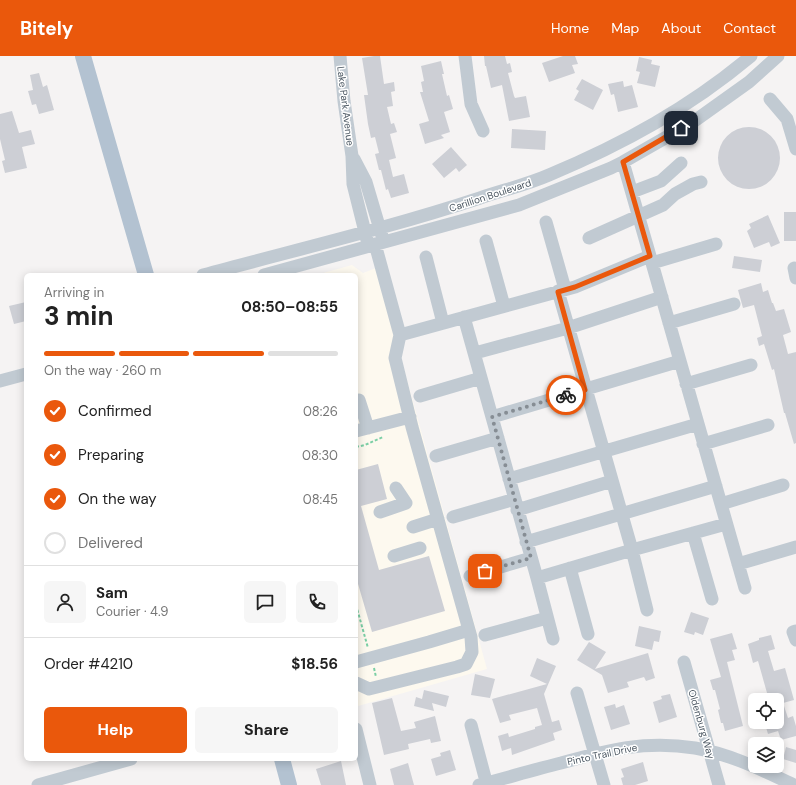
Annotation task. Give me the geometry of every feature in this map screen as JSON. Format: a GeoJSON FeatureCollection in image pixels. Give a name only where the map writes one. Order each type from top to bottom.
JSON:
{"type":"FeatureCollection","features":[{"type":"Feature","properties":{"kind":"main road"},"geometry":{"type":"LineString","coordinates":[[83,56],[145,273]]}},
{"type":"Feature","properties":{"kind":"main road"},"geometry":{"type":"LineString","coordinates":[[283,761],[289,785]]}},
{"type":"Feature","properties":{"kind":"street","name":"Lake Park Avenue"},"geometry":{"type":"LineString","coordinates":[[340,56],[354,184],[365,231],[376,244]]}},
{"type":"Feature","properties":{"kind":"street"},"geometry":{"type":"LineString","coordinates":[[465,56],[471,104],[483,131]]}},
{"type":"Feature","properties":{"kind":"street","name":"Carillion Boulevard"},"geometry":{"type":"LineString","coordinates":[[210,273],[379,228],[548,176],[614,146],[652,126],[712,88],[751,56]]}},
{"type":"Feature","properties":{"kind":"street","name":"Carillion Boulevard"},"geometry":{"type":"LineString","coordinates":[[271,273],[519,205],[623,162],[693,122],[749,82],[778,56]]}},
{"type":"Feature","properties":{"kind":"street"},"geometry":{"type":"LineString","coordinates":[[770,99],[787,118],[796,149]]}},
{"type":"Feature","properties":{"kind":"street","name":"Lake Park Avenue"},"geometry":{"type":"LineString","coordinates":[[352,156],[366,182],[379,228],[376,244]]}},
{"type":"Feature","properties":{"kind":"street"},"geometry":{"type":"LineString","coordinates":[[623,162],[745,588]]}},
{"type":"Feature","properties":{"kind":"street"},"geometry":{"type":"LineString","coordinates":[[632,192],[661,181],[681,163]]}},
{"type":"Feature","properties":{"kind":"street"},"geometry":{"type":"LineString","coordinates":[[589,238],[663,205],[675,194],[693,184],[701,182]]}},
{"type":"Feature","properties":{"kind":"street"},"geometry":{"type":"LineString","coordinates":[[546,222],[568,328],[632,550],[647,610]]}},
{"type":"Feature","properties":{"kind":"street"},"geometry":{"type":"LineString","coordinates":[[486,241],[504,306]]}},
{"type":"Feature","properties":{"kind":"street"},"geometry":{"type":"LineString","coordinates":[[358,683],[369,689],[466,664],[472,652],[469,630],[395,358],[400,335],[376,244]]}},
{"type":"Feature","properties":{"kind":"street"},"geometry":{"type":"LineString","coordinates":[[400,335],[575,287],[651,260],[716,244]]}},
{"type":"Feature","properties":{"kind":"street"},"geometry":{"type":"LineString","coordinates":[[426,257],[443,323]]}},
{"type":"Feature","properties":{"kind":"street"},"geometry":{"type":"LineString","coordinates":[[474,353],[568,328],[662,297]]}},
{"type":"Feature","properties":{"kind":"street"},"geometry":{"type":"LineString","coordinates":[[669,324],[734,304]]}},
{"type":"Feature","properties":{"kind":"street"},"geometry":{"type":"LineString","coordinates":[[464,317],[553,639]]}},
{"type":"Feature","properties":{"kind":"street"},"geometry":{"type":"LineString","coordinates":[[492,417],[680,361]]}},
{"type":"Feature","properties":{"kind":"street"},"geometry":{"type":"LineString","coordinates":[[686,384],[751,365]]}},
{"type":"Feature","properties":{"kind":"street"},"geometry":{"type":"LineString","coordinates":[[0,381],[24,375]]}},
{"type":"Feature","properties":{"kind":"street"},"geometry":{"type":"LineString","coordinates":[[420,396],[481,378]]}},
{"type":"Feature","properties":{"kind":"street"},"geometry":{"type":"LineString","coordinates":[[359,400],[374,431],[410,417]]}},
{"type":"Feature","properties":{"kind":"street"},"geometry":{"type":"LineString","coordinates":[[509,479],[698,424]]}},
{"type":"Feature","properties":{"kind":"street"},"geometry":{"type":"LineString","coordinates":[[703,444],[768,425]]}},
{"type":"Feature","properties":{"kind":"street"},"geometry":{"type":"LineString","coordinates":[[436,456],[498,438]]}},
{"type":"Feature","properties":{"kind":"street"},"geometry":{"type":"LineString","coordinates":[[453,517],[516,504],[612,481]]}},
{"type":"Feature","properties":{"kind":"street"},"geometry":{"type":"LineString","coordinates":[[526,542],[716,486]]}},
{"type":"Feature","properties":{"kind":"street"},"geometry":{"type":"LineString","coordinates":[[721,504],[783,486]]}},
{"type":"Feature","properties":{"kind":"street"},"geometry":{"type":"LineString","coordinates":[[380,512],[406,503],[396,488]]}},
{"type":"Feature","properties":{"kind":"street"},"geometry":{"type":"LineString","coordinates":[[413,527],[438,520]]}},
{"type":"Feature","properties":{"kind":"street"},"geometry":{"type":"LineString","coordinates":[[537,578],[726,524]]}},
{"type":"Feature","properties":{"kind":"street"},"geometry":{"type":"LineString","coordinates":[[693,533],[712,599]]}},
{"type":"Feature","properties":{"kind":"street"},"geometry":{"type":"LineString","coordinates":[[738,564],[796,546]]}},
{"type":"Feature","properties":{"kind":"street"},"geometry":{"type":"LineString","coordinates":[[394,556],[420,548]]}},
{"type":"Feature","properties":{"kind":"street"},"geometry":{"type":"LineString","coordinates":[[470,576],[531,558]]}},
{"type":"Feature","properties":{"kind":"street"},"geometry":{"type":"LineString","coordinates":[[570,568],[588,634]]}},
{"type":"Feature","properties":{"kind":"street"},"geometry":{"type":"LineString","coordinates":[[485,635],[547,618]]}},
{"type":"Feature","properties":{"kind":"street"},"geometry":{"type":"LineString","coordinates":[[358,661],[469,630]]}},
{"type":"Feature","properties":{"kind":"street"},"geometry":{"type":"LineString","coordinates":[[796,631],[793,632],[796,640]]}},
{"type":"Feature","properties":{"kind":"street","name":"Oldenburg Way"},"geometry":{"type":"LineString","coordinates":[[684,662],[719,785]]}},
{"type":"Feature","properties":{"kind":"street"},"geometry":{"type":"LineString","coordinates":[[578,693],[604,785]]}},
{"type":"Feature","properties":{"kind":"street"},"geometry":{"type":"LineString","coordinates":[[471,725],[484,784]]}},
{"type":"Feature","properties":{"kind":"street"},"geometry":{"type":"LineString","coordinates":[[358,737],[370,785]]}},
{"type":"Feature","properties":{"kind":"street","name":"Pinto Trail Drive"},"geometry":{"type":"LineString","coordinates":[[484,784],[594,754],[620,748],[652,745],[682,746],[709,752],[758,768],[794,785]]}},
{"type":"Feature","properties":{"kind":"street"},"geometry":{"type":"LineString","coordinates":[[38,785],[124,761]]}},
{"type":"Feature","properties":{"kind":"path"},"geometry":{"type":"LineString","coordinates":[[358,447],[365,445],[374,431]]}},
{"type":"Feature","properties":{"kind":"shaded area"},"geometry":{"type":"Polygon","coordinates":[[[352,265],[363,273],[376,268],[487,669],[358,706],[358,273],[323,273],[352,265]]]}},
{"type":"Feature","properties":{"kind":"building"},"geometry":{"type":"Polygon","coordinates":[[[380,56],[384,84],[394,82],[395,91],[391,92],[393,106],[387,107],[391,124],[394,123],[397,132],[390,134],[396,158],[389,160],[393,177],[404,174],[409,193],[391,198],[388,189],[386,190],[381,170],[379,170],[375,154],[379,153],[375,137],[371,138],[364,95],[368,95],[362,58],[380,56]]]}},
{"type":"Feature","properties":{"kind":"building"},"geometry":{"type":"Polygon","coordinates":[[[484,56],[505,56],[507,64],[510,63],[512,72],[508,73],[514,96],[515,98],[526,96],[530,117],[509,121],[502,85],[491,88],[484,56]]]}},
{"type":"Feature","properties":{"kind":"building"},"geometry":{"type":"Polygon","coordinates":[[[563,56],[575,56],[578,64],[572,65],[575,73],[549,82],[542,63],[563,56]]]}},
{"type":"Feature","properties":{"kind":"building"},"geometry":{"type":"Polygon","coordinates":[[[639,57],[652,60],[651,64],[660,66],[655,87],[637,83],[640,72],[636,71],[639,57]]]}},
{"type":"Feature","properties":{"kind":"building"},"geometry":{"type":"Polygon","coordinates":[[[441,61],[444,74],[442,74],[447,96],[449,95],[453,109],[444,112],[450,132],[441,135],[444,138],[425,144],[419,124],[429,121],[420,92],[423,92],[421,82],[424,81],[421,66],[441,61]]]}},
{"type":"Feature","properties":{"kind":"building"},"geometry":{"type":"Polygon","coordinates":[[[39,73],[43,87],[47,85],[54,110],[39,114],[36,104],[32,105],[28,91],[33,90],[30,75],[39,73]]]}},
{"type":"Feature","properties":{"kind":"building"},"geometry":{"type":"Polygon","coordinates":[[[582,79],[603,90],[593,110],[574,100],[579,91],[576,89],[582,79]]]}},
{"type":"Feature","properties":{"kind":"building"},"geometry":{"type":"Polygon","coordinates":[[[623,81],[624,87],[632,85],[638,107],[618,112],[614,94],[611,95],[608,84],[623,81]]]}},
{"type":"Feature","properties":{"kind":"building"},"geometry":{"type":"Polygon","coordinates":[[[12,111],[19,133],[31,130],[35,144],[22,147],[27,168],[5,173],[2,161],[5,160],[0,139],[0,114],[12,111]]]}},
{"type":"Feature","properties":{"kind":"building"},"geometry":{"type":"Polygon","coordinates":[[[743,127],[755,127],[771,136],[778,146],[780,158],[778,170],[771,180],[755,189],[743,189],[732,184],[723,175],[718,164],[718,152],[723,141],[732,132],[743,127]]]}},
{"type":"Feature","properties":{"kind":"building"},"geometry":{"type":"Polygon","coordinates":[[[512,129],[546,131],[545,150],[511,148],[512,129]]]}},
{"type":"Feature","properties":{"kind":"building"},"geometry":{"type":"Polygon","coordinates":[[[451,147],[467,165],[459,172],[456,168],[444,178],[432,164],[451,147]]]}},
{"type":"Feature","properties":{"kind":"building"},"geometry":{"type":"Polygon","coordinates":[[[784,212],[796,212],[796,241],[784,241],[784,212]]]}},
{"type":"Feature","properties":{"kind":"building"},"geometry":{"type":"Polygon","coordinates":[[[768,215],[780,243],[771,247],[769,242],[754,248],[747,231],[751,228],[749,224],[768,215]]]}},
{"type":"Feature","properties":{"kind":"building"},"geometry":{"type":"Polygon","coordinates":[[[734,256],[762,260],[760,272],[732,268],[734,256]]]}},
{"type":"Feature","properties":{"kind":"building"},"geometry":{"type":"Polygon","coordinates":[[[761,283],[763,292],[768,290],[776,311],[784,309],[791,332],[783,335],[788,354],[796,352],[796,443],[794,444],[784,413],[774,369],[772,370],[764,344],[759,346],[757,338],[762,336],[754,305],[743,308],[738,290],[761,283]]]}},
{"type":"Feature","properties":{"kind":"building"},"geometry":{"type":"Polygon","coordinates":[[[24,302],[24,322],[14,324],[9,306],[24,302]]]}},
{"type":"Feature","properties":{"kind":"building"},"geometry":{"type":"Polygon","coordinates":[[[378,464],[387,499],[361,506],[379,570],[429,556],[445,611],[372,632],[358,584],[358,469],[378,464]]]}},
{"type":"Feature","properties":{"kind":"building"},"geometry":{"type":"Polygon","coordinates":[[[691,612],[709,618],[703,635],[695,632],[694,635],[684,632],[691,612]]]}},
{"type":"Feature","properties":{"kind":"building"},"geometry":{"type":"Polygon","coordinates":[[[639,626],[661,631],[659,642],[654,641],[652,650],[635,646],[639,626]]]}},
{"type":"Feature","properties":{"kind":"building"},"geometry":{"type":"Polygon","coordinates":[[[732,633],[737,649],[732,650],[735,660],[727,662],[743,726],[725,731],[723,723],[721,723],[718,710],[720,709],[715,690],[713,690],[710,680],[721,677],[710,639],[732,633]]]}},
{"type":"Feature","properties":{"kind":"building"},"geometry":{"type":"Polygon","coordinates":[[[771,635],[775,649],[768,651],[774,671],[785,668],[794,700],[784,703],[784,693],[767,693],[758,661],[753,663],[748,644],[759,640],[759,638],[771,635]]]}},
{"type":"Feature","properties":{"kind":"building"},"geometry":{"type":"Polygon","coordinates":[[[589,642],[606,652],[595,669],[648,653],[655,678],[646,681],[644,677],[627,682],[629,687],[608,693],[602,675],[577,660],[589,642]]]}},
{"type":"Feature","properties":{"kind":"building"},"geometry":{"type":"Polygon","coordinates":[[[537,658],[556,666],[544,694],[552,722],[559,720],[562,730],[553,733],[555,740],[512,755],[511,748],[502,751],[498,736],[508,733],[509,737],[535,729],[535,727],[542,725],[537,708],[509,715],[511,720],[500,723],[492,699],[547,684],[530,676],[537,658]]]}},
{"type":"Feature","properties":{"kind":"building"},"geometry":{"type":"Polygon","coordinates":[[[475,674],[495,679],[490,698],[471,695],[475,674]]]}},
{"type":"Feature","properties":{"kind":"building"},"geometry":{"type":"Polygon","coordinates":[[[424,690],[449,696],[446,707],[432,703],[434,711],[414,706],[416,697],[422,699],[424,690]]]}},
{"type":"Feature","properties":{"kind":"building"},"geometry":{"type":"Polygon","coordinates":[[[670,694],[677,717],[659,723],[653,702],[662,699],[661,696],[670,694]]]}},
{"type":"Feature","properties":{"kind":"building"},"geometry":{"type":"Polygon","coordinates":[[[392,698],[401,731],[416,728],[414,722],[435,716],[441,741],[431,743],[430,739],[408,744],[409,749],[384,755],[372,703],[392,698]]]}},
{"type":"Feature","properties":{"kind":"building"},"geometry":{"type":"Polygon","coordinates":[[[615,704],[616,708],[624,705],[630,724],[611,730],[604,707],[615,704]]]}},
{"type":"Feature","properties":{"kind":"building"},"geometry":{"type":"Polygon","coordinates":[[[784,706],[788,718],[793,716],[796,726],[796,736],[784,739],[784,737],[780,737],[778,731],[768,734],[766,729],[784,729],[784,706]]]}},
{"type":"Feature","properties":{"kind":"building"},"geometry":{"type":"Polygon","coordinates":[[[786,747],[796,750],[796,763],[784,759],[786,747]]]}},
{"type":"Feature","properties":{"kind":"building"},"geometry":{"type":"Polygon","coordinates":[[[450,750],[456,770],[436,776],[431,759],[441,756],[440,753],[450,750]]]}},
{"type":"Feature","properties":{"kind":"building"},"geometry":{"type":"Polygon","coordinates":[[[341,761],[346,785],[321,785],[316,769],[341,761]]]}},
{"type":"Feature","properties":{"kind":"building"},"geometry":{"type":"Polygon","coordinates":[[[643,762],[648,781],[635,785],[623,785],[621,778],[624,777],[621,769],[643,762]]]}},
{"type":"Feature","properties":{"kind":"building"},"geometry":{"type":"Polygon","coordinates":[[[408,763],[414,785],[394,785],[390,769],[408,763]]]}},
{"type":"Feature","properties":{"kind":"way so far"},"geometry":{"type":"LineString","coordinates":[[485,571],[531,558],[492,417],[566,395]]}},
{"type":"Feature","properties":{"kind":"route"},"geometry":{"type":"LineString","coordinates":[[566,395],[585,390],[558,292],[575,287],[650,256],[623,162],[681,128]]}}]}
